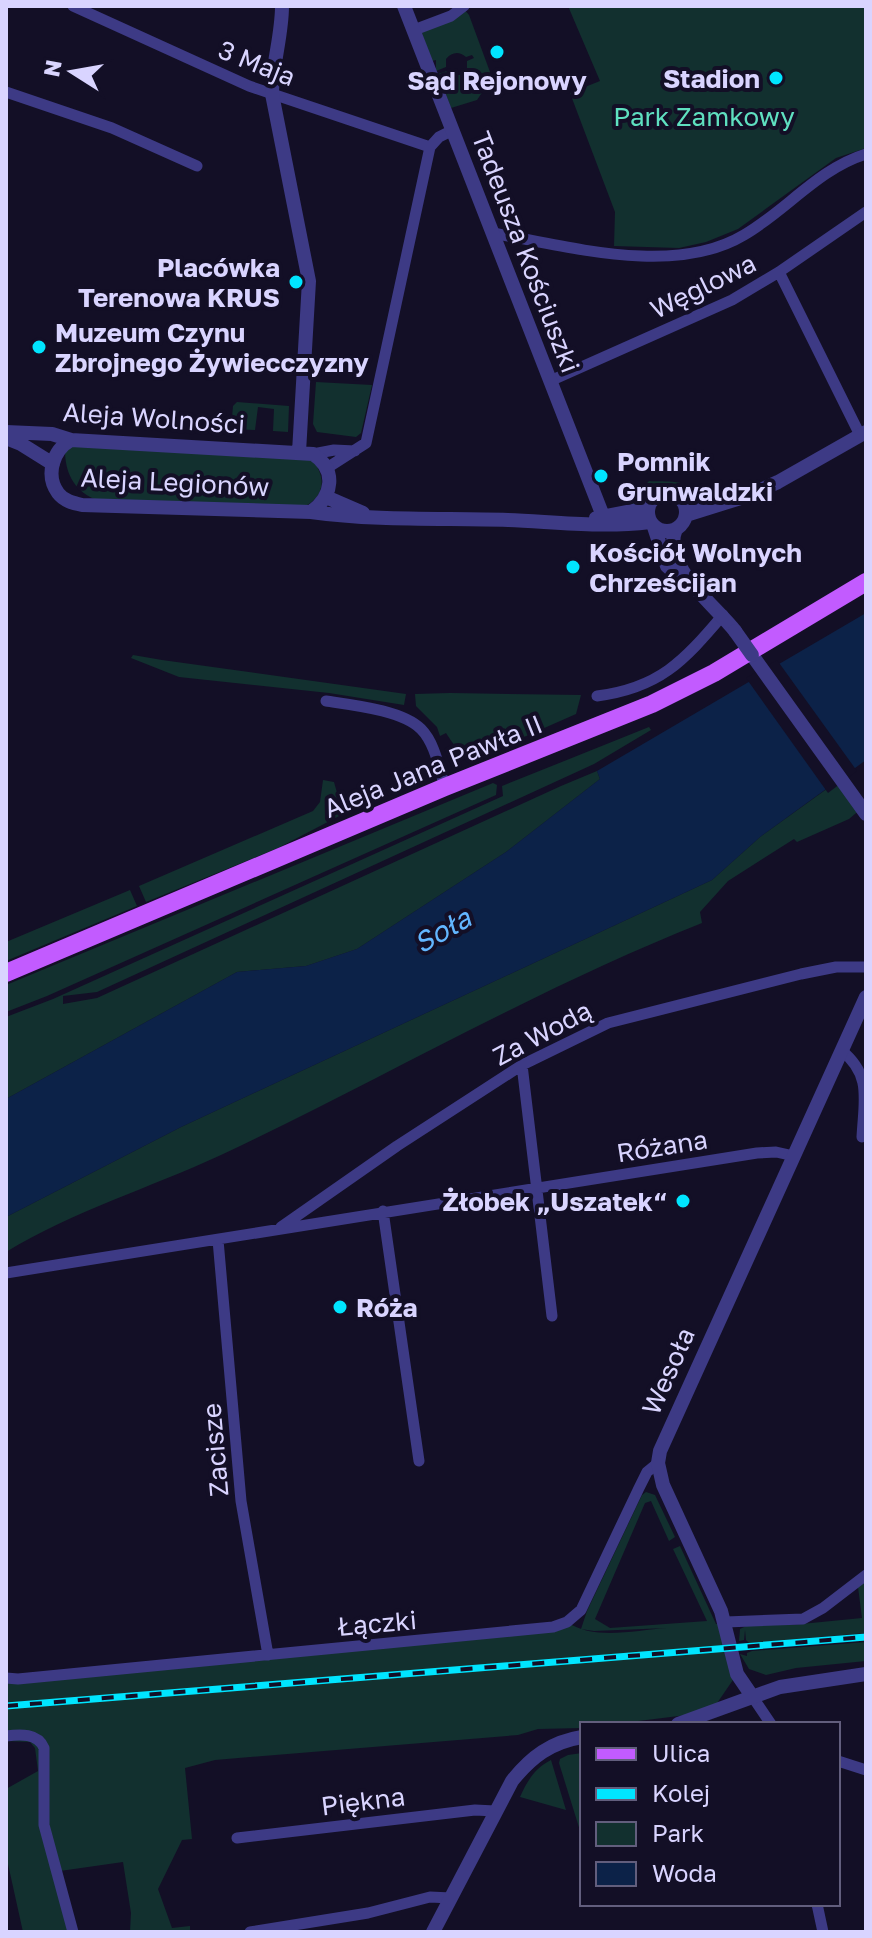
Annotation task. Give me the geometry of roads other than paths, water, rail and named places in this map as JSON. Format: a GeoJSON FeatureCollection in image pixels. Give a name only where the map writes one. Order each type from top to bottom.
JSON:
{"type":"FeatureCollection","features":[{"type":"Feature","properties":{"kind":"main road","name":"Aleja Jana Pawła II"},"geometry":{"type":"LineString","coordinates":[[6,973],[691,686],[866,582]]}},
{"type":"Feature","properties":{"kind":"street","name":"3 Maja"},"geometry":{"type":"LineString","coordinates":[[73,6],[272,94],[430,147]]}},
{"type":"Feature","properties":{"kind":"street"},"geometry":{"type":"LineString","coordinates":[[282,6],[272,94],[309,281],[306,453],[327,468],[330,478],[326,497],[311,512]]}},
{"type":"Feature","properties":{"kind":"street","name":"Tadeusza Kościuszki"},"geometry":{"type":"LineString","coordinates":[[404,6],[603,516]]}},
{"type":"Feature","properties":{"kind":"street"},"geometry":{"type":"LineString","coordinates":[[414,30],[451,16],[464,6]]}},
{"type":"Feature","properties":{"kind":"street"},"geometry":{"type":"LineString","coordinates":[[6,92],[112,128],[197,166]]}},
{"type":"Feature","properties":{"kind":"street"},"geometry":{"type":"LineString","coordinates":[[327,468],[366,443],[430,147],[439,137],[453,130]]}},
{"type":"Feature","properties":{"kind":"street"},"geometry":{"type":"LineString","coordinates":[[492,233],[614,253],[678,256],[697,252],[746,235],[812,183],[841,164],[866,154]]}},
{"type":"Feature","properties":{"kind":"street","name":"Węglowa"},"geometry":{"type":"LineString","coordinates":[[550,381],[712,311],[779,272],[866,212]]}},
{"type":"Feature","properties":{"kind":"street"},"geometry":{"type":"LineString","coordinates":[[685,508],[747,496],[794,474],[863,434],[779,272]]}},
{"type":"Feature","properties":{"kind":"street","name":"Aleja Wolności"},"geometry":{"type":"LineString","coordinates":[[6,432],[52,434],[71,440],[306,453],[356,451]]}},
{"type":"Feature","properties":{"kind":"street","name":"Aleja Legionów"},"geometry":{"type":"LineString","coordinates":[[6,438],[53,464],[54,485],[59,495],[82,505],[311,512],[349,517],[604,527],[650,519]]}},
{"type":"Feature","properties":{"kind":"street"},"geometry":{"type":"LineString","coordinates":[[53,464],[57,450],[71,440]]}},
{"type":"Feature","properties":{"kind":"street"},"geometry":{"type":"LineString","coordinates":[[685,508],[673,493],[660,493],[649,502],[650,519],[667,566],[683,582],[694,587]]}},
{"type":"Feature","properties":{"kind":"street","name":"Aleja Legionów"},"geometry":{"type":"LineString","coordinates":[[326,497],[349,509],[375,517]]}},
{"type":"Feature","properties":{"kind":"street"},"geometry":{"type":"LineString","coordinates":[[685,508],[676,529],[673,548],[678,562],[694,587],[735,631],[864,811]]}},
{"type":"Feature","properties":{"kind":"street","name":"Aleja Legionów"},"geometry":{"type":"LineString","coordinates":[[581,524],[603,516],[650,519]]}},
{"type":"Feature","properties":{"kind":"street"},"geometry":{"type":"LineString","coordinates":[[650,519],[666,531],[676,529]]}},
{"type":"Feature","properties":{"kind":"street"},"geometry":{"type":"LineString","coordinates":[[597,696],[622,693],[660,678],[723,615]]}},
{"type":"Feature","properties":{"kind":"street"},"geometry":{"type":"LineString","coordinates":[[326,701],[367,708],[411,722],[422,730],[432,747],[445,787]]}},
{"type":"Feature","properties":{"kind":"street","name":"Za Wodą"},"geometry":{"type":"LineString","coordinates":[[276,1230],[522,1065],[608,1023],[801,974],[836,967],[866,967]]}},
{"type":"Feature","properties":{"kind":"street","name":"Wesoła"},"geometry":{"type":"LineString","coordinates":[[658,1463],[663,1440],[866,997]]}},
{"type":"Feature","properties":{"kind":"street"},"geometry":{"type":"LineString","coordinates":[[841,1050],[862,1069],[862,1137]]}},
{"type":"Feature","properties":{"kind":"street"},"geometry":{"type":"LineString","coordinates":[[522,1065],[552,1316]]}},
{"type":"Feature","properties":{"kind":"street","name":"Różana"},"geometry":{"type":"LineString","coordinates":[[218,1240],[757,1153],[776,1152],[794,1156]]}},
{"type":"Feature","properties":{"kind":"street"},"geometry":{"type":"LineString","coordinates":[[383,1211],[419,1461]]}},
{"type":"Feature","properties":{"kind":"street"},"geometry":{"type":"LineString","coordinates":[[6,1273],[218,1240]]}},
{"type":"Feature","properties":{"kind":"street","name":"Zacisze"},"geometry":{"type":"LineString","coordinates":[[218,1240],[244,1523],[268,1655]]}},
{"type":"Feature","properties":{"kind":"street"},"geometry":{"type":"LineString","coordinates":[[658,1463],[663,1485],[726,1622],[737,1674],[770,1722]]}},
{"type":"Feature","properties":{"kind":"street","name":"Łączki"},"geometry":{"type":"LineString","coordinates":[[7,1675],[55,1676],[522,1632],[567,1622],[581,1610],[647,1472],[658,1463]]}},
{"type":"Feature","properties":{"kind":"street"},"geometry":{"type":"LineString","coordinates":[[726,1622],[803,1619],[823,1608],[866,1575]]}},
{"type":"Feature","properties":{"kind":"street"},"geometry":{"type":"LineString","coordinates":[[683,1722],[780,1687],[866,1674]]}},
{"type":"Feature","properties":{"kind":"street"},"geometry":{"type":"LineString","coordinates":[[6,1736],[32,1736],[44,1748],[44,1825],[73,1932]]}},
{"type":"Feature","properties":{"kind":"street"},"geometry":{"type":"LineString","coordinates":[[433,1932],[512,1781],[535,1757],[554,1745],[580,1738]]}},
{"type":"Feature","properties":{"kind":"street"},"geometry":{"type":"LineString","coordinates":[[840,1762],[866,1770]]}},
{"type":"Feature","properties":{"kind":"street","name":"Piękna"},"geometry":{"type":"LineString","coordinates":[[237,1838],[475,1810],[495,1811]]}},
{"type":"Feature","properties":{"kind":"street"},"geometry":{"type":"LineString","coordinates":[[250,1932],[326,1921],[430,1897],[451,1898]]}},
{"type":"Feature","properties":{"kind":"street"},"geometry":{"type":"LineString","coordinates":[[817,1906],[823,1932]]}},
{"type":"Feature","properties":{"kind":"water","name":"Soła"},"geometry":{"type":"Polygon","coordinates":[[[866,613],[866,760],[760,837],[712,880],[181,1127],[6,1217],[6,1099],[237,972],[306,966],[357,949],[506,852],[600,779],[597,771],[866,613]]]}},
{"type":"Feature","properties":{"kind":"railway"},"geometry":{"type":"LineString","coordinates":[[6,1706],[866,1637]]}},
{"type":"Feature","properties":{"kind":"place","name":"Sąd Rejonowy"},"geometry":{"type":"Point","coordinates":[497,52]}},
{"type":"Feature","properties":{"kind":"place","name":"Stadion"},"geometry":{"type":"Point","coordinates":[776,78]}},
{"type":"Feature","properties":{"kind":"place","name":"Placówka Terenowa KRUS"},"geometry":{"type":"Point","coordinates":[296,282]}},
{"type":"Feature","properties":{"kind":"place","name":"Muzeum Czynu Zbrojnego Żywiecczyzny"},"geometry":{"type":"Point","coordinates":[39,347]}},
{"type":"Feature","properties":{"kind":"place","name":"Pomnik Grunwaldzki"},"geometry":{"type":"Point","coordinates":[601,476]}},
{"type":"Feature","properties":{"kind":"place","name":"Kościół Wolnych Chrześcijan"},"geometry":{"type":"Point","coordinates":[573,567]}},
{"type":"Feature","properties":{"kind":"place","name":"Żłobek „Uszatek“"},"geometry":{"type":"Point","coordinates":[683,1201]}},
{"type":"Feature","properties":{"kind":"place","name":"Róża"},"geometry":{"type":"Point","coordinates":[340,1307]}},
{"type":"Feature","properties":{"kind":"park label","name":"Park Zamkowy"},"geometry":{"type":"Point","coordinates":[704,116]}}]}
